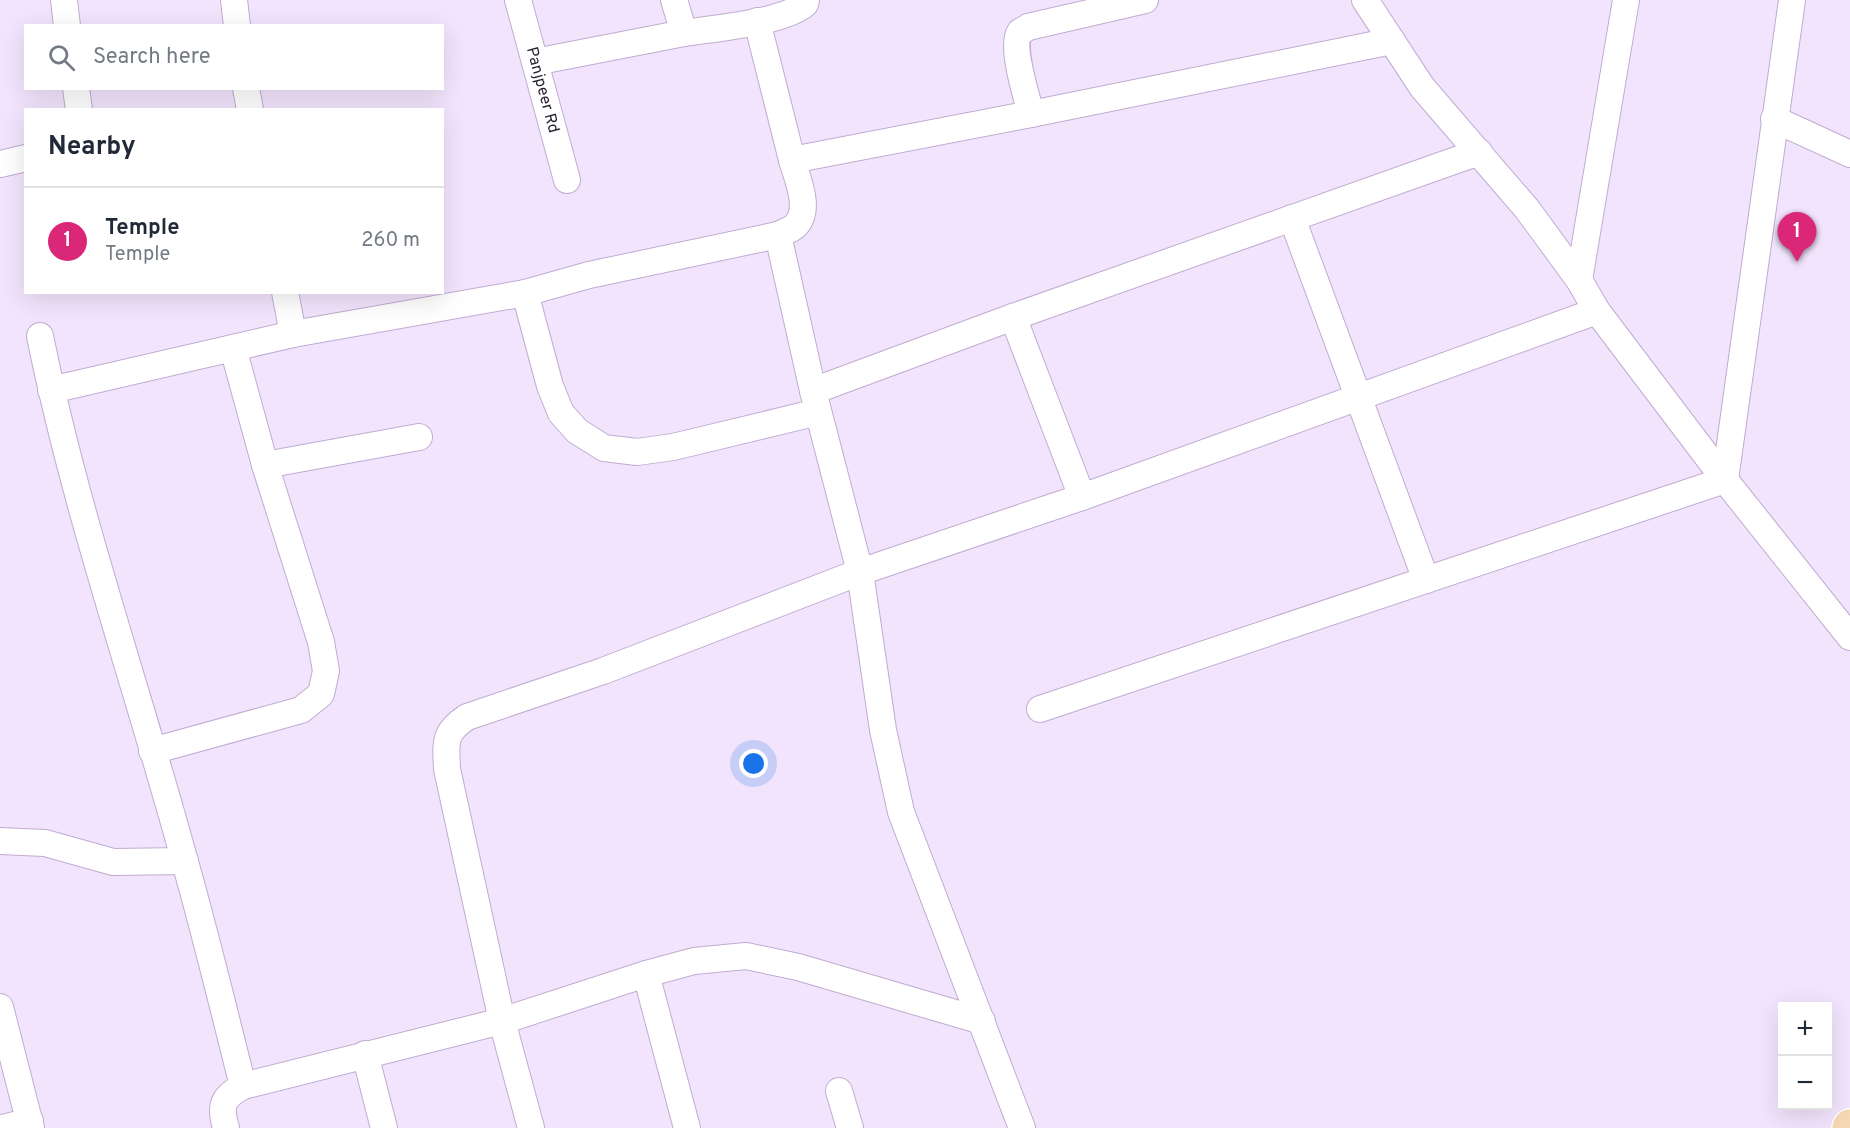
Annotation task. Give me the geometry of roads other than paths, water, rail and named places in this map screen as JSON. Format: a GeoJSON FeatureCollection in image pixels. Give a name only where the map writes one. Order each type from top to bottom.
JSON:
{"type":"FeatureCollection","features":[{"type":"Feature","properties":{"kind":"street"},"geometry":{"type":"LineString","coordinates":[[64,0],[67,24]]}},
{"type":"Feature","properties":{"kind":"street"},"geometry":{"type":"LineString","coordinates":[[234,0],[237,24]]}},
{"type":"Feature","properties":{"kind":"street","name":"Panjpeer Rd"},"geometry":{"type":"LineString","coordinates":[[518,0],[567,180]]}},
{"type":"Feature","properties":{"kind":"street"},"geometry":{"type":"LineString","coordinates":[[674,0],[684,33]]}},
{"type":"Feature","properties":{"kind":"street"},"geometry":{"type":"LineString","coordinates":[[535,62],[757,21],[796,11],[805,4],[806,0]]}},
{"type":"Feature","properties":{"kind":"street"},"geometry":{"type":"LineString","coordinates":[[1031,114],[1017,53],[1017,40],[1020,32],[1028,27],[1144,0]]}},
{"type":"Feature","properties":{"kind":"street"},"geometry":{"type":"LineString","coordinates":[[1365,0],[1422,87],[1527,209],[1579,280],[1597,311],[1725,480],[1850,637]]}},
{"type":"Feature","properties":{"kind":"street"},"geometry":{"type":"LineString","coordinates":[[1579,280],[1626,0]]}},
{"type":"Feature","properties":{"kind":"street"},"geometry":{"type":"LineString","coordinates":[[1725,480],[1792,0]]}},
{"type":"Feature","properties":{"kind":"street"},"geometry":{"type":"LineString","coordinates":[[51,390],[293,334],[525,293],[589,275],[778,235],[795,227],[803,216],[803,204],[757,21]]}},
{"type":"Feature","properties":{"kind":"street"},"geometry":{"type":"LineString","coordinates":[[792,160],[1392,41]]}},
{"type":"Feature","properties":{"kind":"street"},"geometry":{"type":"LineString","coordinates":[[76,90],[80,108]]}},
{"type":"Feature","properties":{"kind":"street"},"geometry":{"type":"LineString","coordinates":[[1774,119],[1850,154]]}},
{"type":"Feature","properties":{"kind":"street"},"geometry":{"type":"LineString","coordinates":[[525,293],[550,386],[561,413],[577,431],[604,448],[637,452],[673,447],[816,401],[1013,317],[1479,152]]}},
{"type":"Feature","properties":{"kind":"street"},"geometry":{"type":"LineString","coordinates":[[0,164],[24,158]]}},
{"type":"Feature","properties":{"kind":"street"},"geometry":{"type":"LineString","coordinates":[[1292,218],[1426,580]]}},
{"type":"Feature","properties":{"kind":"street"},"geometry":{"type":"LineString","coordinates":[[778,235],[816,401],[860,572],[883,730],[901,812],[1022,1128]]}},
{"type":"Feature","properties":{"kind":"street"},"geometry":{"type":"LineString","coordinates":[[285,294],[293,334]]}},
{"type":"Feature","properties":{"kind":"street"},"geometry":{"type":"LineString","coordinates":[[531,1128],[502,1021],[447,769],[446,743],[453,726],[467,717],[603,670],[860,572],[1082,497],[1597,311]]}},
{"type":"Feature","properties":{"kind":"street"},"geometry":{"type":"LineString","coordinates":[[1013,317],[1082,497]]}},
{"type":"Feature","properties":{"kind":"street"},"geometry":{"type":"LineString","coordinates":[[40,336],[51,390],[106,597],[185,861],[243,1086]]}},
{"type":"Feature","properties":{"kind":"street"},"geometry":{"type":"LineString","coordinates":[[152,751],[301,710],[321,694],[326,671],[321,642],[265,465],[233,348]]}},
{"type":"Feature","properties":{"kind":"street"},"geometry":{"type":"LineString","coordinates":[[265,465],[419,436]]}},
{"type":"Feature","properties":{"kind":"street"},"geometry":{"type":"LineString","coordinates":[[1040,709],[1725,480]]}},
{"type":"Feature","properties":{"kind":"street"},"geometry":{"type":"LineString","coordinates":[[0,842],[45,843],[113,862],[185,861]]}},
{"type":"Feature","properties":{"kind":"street"},"geometry":{"type":"LineString","coordinates":[[226,1128],[223,1120],[223,1104],[230,1094],[243,1086],[502,1021],[646,974],[694,961],[746,956],[798,968],[982,1021]]}},
{"type":"Feature","properties":{"kind":"street"},"geometry":{"type":"LineString","coordinates":[[646,974],[687,1128]]}},
{"type":"Feature","properties":{"kind":"street"},"geometry":{"type":"LineString","coordinates":[[0,1007],[30,1125],[3,1128]]}},
{"type":"Feature","properties":{"kind":"street"},"geometry":{"type":"LineString","coordinates":[[365,1054],[384,1128]]}},
{"type":"Feature","properties":{"kind":"street"},"geometry":{"type":"LineString","coordinates":[[839,1091],[850,1128]]}},
{"type":"Feature","properties":{"kind":"place","name":"Temple"},"geometry":{"type":"Point","coordinates":[1797,262]}}]}
